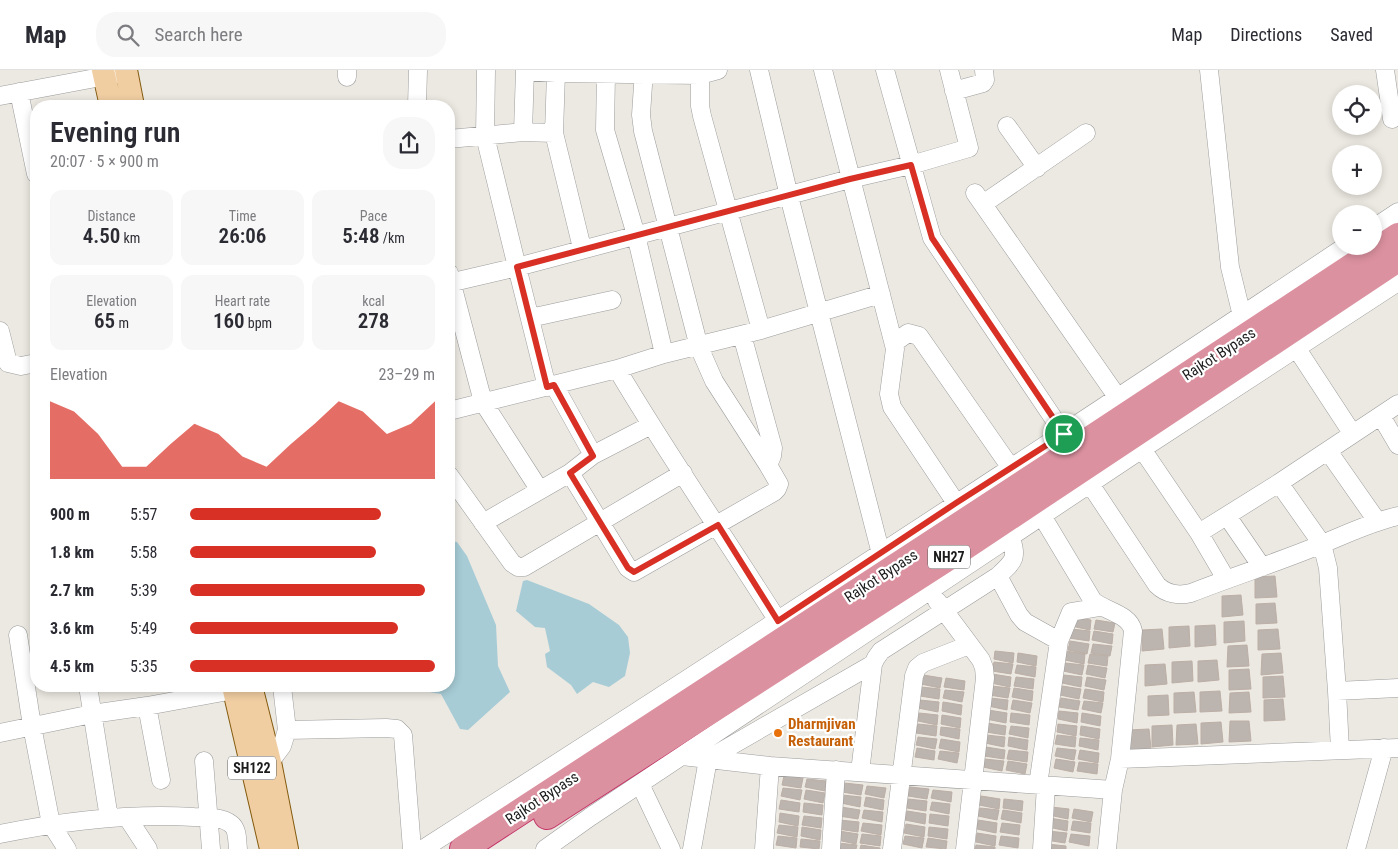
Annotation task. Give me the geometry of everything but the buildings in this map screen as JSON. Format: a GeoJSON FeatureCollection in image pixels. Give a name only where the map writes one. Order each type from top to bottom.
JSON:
{"type":"FeatureCollection","features":[{"type":"Feature","properties":{"kind":"highway","name":"Rajkot Bypass"},"geometry":{"type":"LineString","coordinates":[[463,849],[1040,473],[1398,236]]}},
{"type":"Feature","properties":{"kind":"highway","name":"Rajkot Bypass"},"geometry":{"type":"LineString","coordinates":[[496,849],[966,546],[1398,259]]}},
{"type":"Feature","properties":{"kind":"main road"},"geometry":{"type":"LineString","coordinates":[[126,71],[132,100]]}},
{"type":"Feature","properties":{"kind":"main road"},"geometry":{"type":"LineString","coordinates":[[103,73],[110,100]]}},
{"type":"Feature","properties":{"kind":"main road","name":"SH122"},"geometry":{"type":"LineString","coordinates":[[243,692],[271,849]]}},
{"type":"Feature","properties":{"kind":"main road","name":"SH122"},"geometry":{"type":"LineString","coordinates":[[244,692],[270,762],[288,849]]}},
{"type":"Feature","properties":{"kind":"street"},"geometry":{"type":"LineString","coordinates":[[417,100],[418,70]]}},
{"type":"Feature","properties":{"kind":"street"},"geometry":{"type":"LineString","coordinates":[[486,70],[485,136],[530,318],[550,386],[593,456]]}},
{"type":"Feature","properties":{"kind":"street"},"geometry":{"type":"LineString","coordinates":[[524,132],[525,70],[556,73],[586,71],[606,74],[644,72],[694,73],[718,70]]}},
{"type":"Feature","properties":{"kind":"street"},"geometry":{"type":"LineString","coordinates":[[759,70],[788,196],[820,312],[881,554]]}},
{"type":"Feature","properties":{"kind":"street"},"geometry":{"type":"LineString","coordinates":[[823,70],[894,343],[895,355],[889,394],[892,407],[956,503]]}},
{"type":"Feature","properties":{"kind":"street"},"geometry":{"type":"LineString","coordinates":[[885,70],[932,238],[1064,434]]}},
{"type":"Feature","properties":{"kind":"street"},"geometry":{"type":"LineString","coordinates":[[455,278],[517,267],[582,248],[911,165],[969,148],[949,70]]}},
{"type":"Feature","properties":{"kind":"street"},"geometry":{"type":"LineString","coordinates":[[954,91],[983,83],[985,80],[984,70]]}},
{"type":"Feature","properties":{"kind":"street"},"geometry":{"type":"LineString","coordinates":[[1209,70],[1230,267],[1242,316]]}},
{"type":"Feature","properties":{"kind":"street"},"geometry":{"type":"LineString","coordinates":[[1385,70],[1392,119]]}},
{"type":"Feature","properties":{"kind":"street"},"geometry":{"type":"LineString","coordinates":[[0,96],[103,73],[126,71]]}},
{"type":"Feature","properties":{"kind":"street"},"geometry":{"type":"LineString","coordinates":[[570,473],[628,568],[634,572],[718,525],[777,488],[779,484],[714,381],[699,347],[642,131],[641,115],[644,72]]}},
{"type":"Feature","properties":{"kind":"street"},"geometry":{"type":"LineString","coordinates":[[556,73],[554,133],[582,248]]}},
{"type":"Feature","properties":{"kind":"street"},"geometry":{"type":"LineString","coordinates":[[694,73],[702,116],[761,330]]}},
{"type":"Feature","properties":{"kind":"street"},"geometry":{"type":"LineString","coordinates":[[606,74],[605,130],[636,235],[664,354]]}},
{"type":"Feature","properties":{"kind":"street"},"geometry":{"type":"LineString","coordinates":[[19,92],[30,145]]}},
{"type":"Feature","properties":{"kind":"street"},"geometry":{"type":"LineString","coordinates":[[1007,126],[1037,168]]}},
{"type":"Feature","properties":{"kind":"street"},"geometry":{"type":"LineString","coordinates":[[455,138],[524,132],[554,133]]}},
{"type":"Feature","properties":{"kind":"street"},"geometry":{"type":"LineString","coordinates":[[1086,133],[1037,168],[979,199],[1118,398]]}},
{"type":"Feature","properties":{"kind":"street"},"geometry":{"type":"LineString","coordinates":[[1382,223],[1398,212]]}},
{"type":"Feature","properties":{"kind":"street"},"geometry":{"type":"LineString","coordinates":[[423,849],[881,554],[1333,255]]}},
{"type":"Feature","properties":{"kind":"street"},"geometry":{"type":"LineString","coordinates":[[545,849],[590,817],[1142,449],[1398,282]]}},
{"type":"Feature","properties":{"kind":"street"},"geometry":{"type":"LineString","coordinates":[[455,409],[617,369],[664,354],[699,347],[881,294]]}},
{"type":"Feature","properties":{"kind":"street"},"geometry":{"type":"LineString","coordinates":[[455,297],[484,402],[539,489]]}},
{"type":"Feature","properties":{"kind":"street"},"geometry":{"type":"LineString","coordinates":[[530,318],[612,300]]}},
{"type":"Feature","properties":{"kind":"street"},"geometry":{"type":"LineString","coordinates":[[0,331],[8,363],[20,366],[30,364]]}},
{"type":"Feature","properties":{"kind":"street"},"geometry":{"type":"LineString","coordinates":[[894,343],[908,333],[919,336],[1012,468]]}},
{"type":"Feature","properties":{"kind":"street"},"geometry":{"type":"LineString","coordinates":[[742,335],[773,448],[768,466]]}},
{"type":"Feature","properties":{"kind":"street"},"geometry":{"type":"LineString","coordinates":[[1297,349],[1352,433]]}},
{"type":"Feature","properties":{"kind":"street"},"geometry":{"type":"LineString","coordinates":[[617,369],[778,621]]}},
{"type":"Feature","properties":{"kind":"street"},"geometry":{"type":"LineString","coordinates":[[1199,532],[1279,483],[1398,404]]}},
{"type":"Feature","properties":{"kind":"street"},"geometry":{"type":"LineString","coordinates":[[1380,416],[1398,445]]}},
{"type":"Feature","properties":{"kind":"street"},"geometry":{"type":"LineString","coordinates":[[483,523],[539,489],[570,473],[593,456],[651,425]]}},
{"type":"Feature","properties":{"kind":"street"},"geometry":{"type":"LineString","coordinates":[[1142,449],[1199,532],[1226,579]]}},
{"type":"Feature","properties":{"kind":"street"},"geometry":{"type":"LineString","coordinates":[[1328,451],[1377,521]]}},
{"type":"Feature","properties":{"kind":"street"},"geometry":{"type":"LineString","coordinates":[[455,486],[512,563],[518,567],[524,567],[683,472]]}},
{"type":"Feature","properties":{"kind":"street"},"geometry":{"type":"LineString","coordinates":[[1279,483],[1322,544],[1330,580],[1340,750]]}},
{"type":"Feature","properties":{"kind":"street"},"geometry":{"type":"LineString","coordinates":[[1090,484],[1156,585],[1168,592],[1186,594],[1262,567],[1377,521],[1398,516]]}},
{"type":"Feature","properties":{"kind":"street"},"geometry":{"type":"LineString","coordinates":[[1042,516],[1093,601],[1100,607],[1128,620],[1132,625],[1133,631],[1120,759],[1113,790],[1107,849]]}},
{"type":"Feature","properties":{"kind":"street"},"geometry":{"type":"LineString","coordinates":[[1227,516],[1262,567]]}},
{"type":"Feature","properties":{"kind":"street"},"geometry":{"type":"LineString","coordinates":[[860,772],[873,664],[876,658],[881,651],[998,576],[1010,565],[1014,558],[1015,552],[1010,537]]}},
{"type":"Feature","properties":{"kind":"street"},"geometry":{"type":"LineString","coordinates":[[998,576],[1025,622],[1059,641]]}},
{"type":"Feature","properties":{"kind":"street"},"geometry":{"type":"LineString","coordinates":[[930,591],[981,660],[984,668],[985,678],[965,849]]}},
{"type":"Feature","properties":{"kind":"street"},"geometry":{"type":"LineString","coordinates":[[1042,849],[1042,785],[1059,641],[1071,612],[1100,607]]}},
{"type":"Feature","properties":{"kind":"street"},"geometry":{"type":"LineString","coordinates":[[18,635],[32,726],[51,824],[67,849]]}},
{"type":"Feature","properties":{"kind":"street"},"geometry":{"type":"LineString","coordinates":[[892,849],[914,676],[917,668],[923,663],[969,645]]}},
{"type":"Feature","properties":{"kind":"street"},"geometry":{"type":"LineString","coordinates":[[692,849],[708,759],[873,664]]}},
{"type":"Feature","properties":{"kind":"street"},"geometry":{"type":"LineString","coordinates":[[790,684],[807,702]]}},
{"type":"Feature","properties":{"kind":"street"},"geometry":{"type":"LineString","coordinates":[[1337,691],[1398,688]]}},
{"type":"Feature","properties":{"kind":"street"},"geometry":{"type":"LineString","coordinates":[[89,692],[109,818]]}},
{"type":"Feature","properties":{"kind":"street"},"geometry":{"type":"LineString","coordinates":[[0,733],[92,714],[147,706],[217,692]]}},
{"type":"Feature","properties":{"kind":"street"},"geometry":{"type":"LineString","coordinates":[[270,762],[282,746],[287,730],[283,692]]}},
{"type":"Feature","properties":{"kind":"street"},"geometry":{"type":"LineString","coordinates":[[147,706],[161,780]]}},
{"type":"Feature","properties":{"kind":"street"},"geometry":{"type":"LineString","coordinates":[[287,730],[397,729],[403,736],[412,849]]}},
{"type":"Feature","properties":{"kind":"street"},"geometry":{"type":"LineString","coordinates":[[1120,759],[1391,748],[1356,849]]}},
{"type":"Feature","properties":{"kind":"street"},"geometry":{"type":"LineString","coordinates":[[682,756],[770,766],[1113,790]]}},
{"type":"Feature","properties":{"kind":"street"},"geometry":{"type":"LineString","coordinates":[[204,761],[211,849]]}},
{"type":"Feature","properties":{"kind":"street"},"geometry":{"type":"LineString","coordinates":[[764,849],[770,766]]}},
{"type":"Feature","properties":{"kind":"street"},"geometry":{"type":"LineString","coordinates":[[831,849],[836,770]]}},
{"type":"Feature","properties":{"kind":"street"},"geometry":{"type":"LineString","coordinates":[[640,784],[672,849]]}},
{"type":"Feature","properties":{"kind":"street"},"geometry":{"type":"LineString","coordinates":[[0,834],[51,824],[164,815],[209,818],[228,822],[233,825],[236,831],[238,849]]}},
{"type":"Feature","properties":{"kind":"street"},"geometry":{"type":"LineString","coordinates":[[128,817],[148,849]]}},
{"type":"Feature","properties":{"kind":"water"},"geometry":{"type":"Polygon","coordinates":[[[455,542],[467,556],[496,625],[498,666],[510,692],[468,730],[460,729],[441,694],[430,692],[455,692],[455,542]]]}},
{"type":"Feature","properties":{"kind":"water"},"geometry":{"type":"Polygon","coordinates":[[[527,580],[589,604],[619,625],[628,637],[630,653],[625,676],[609,687],[593,682],[577,694],[571,685],[547,667],[545,654],[550,651],[545,628],[535,627],[516,611],[523,581],[527,580]]]}},
{"type":"Feature","properties":{"kind":"place","name":"Dharmjivan Restaurant"},"geometry":{"type":"Point","coordinates":[778,733]}},
{"type":"Feature","properties":{"kind":"route"},"geometry":{"type":"LineString","coordinates":[[911,165],[932,238],[1064,434],[778,621],[718,525],[641,569],[634,572],[628,568],[570,473],[593,456],[554,385],[547,387],[517,267],[582,248],[911,165]]}}]}
